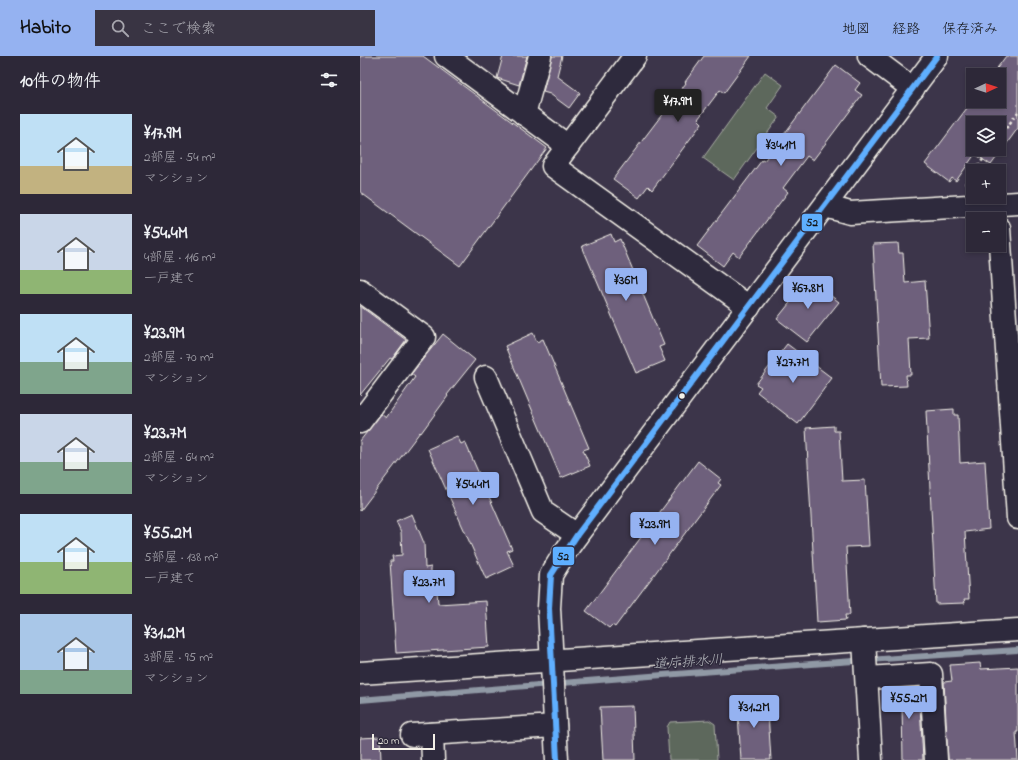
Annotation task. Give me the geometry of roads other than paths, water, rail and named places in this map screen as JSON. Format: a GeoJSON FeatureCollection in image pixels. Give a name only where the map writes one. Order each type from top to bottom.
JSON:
{"type":"FeatureCollection","features":[{"type":"Feature","properties":{"kind":"street"},"geometry":{"type":"LineString","coordinates":[[524,114],[540,56]]}},
{"type":"Feature","properties":{"kind":"street"},"geometry":{"type":"LineString","coordinates":[[635,56],[553,166],[749,307]]}},
{"type":"Feature","properties":{"kind":"street"},"geometry":{"type":"LineString","coordinates":[[869,56],[913,89]]}},
{"type":"Feature","properties":{"kind":"street"},"geometry":{"type":"LineString","coordinates":[[557,760],[549,608],[551,575],[577,535],[938,56]]}},
{"type":"Feature","properties":{"kind":"street"},"geometry":{"type":"LineString","coordinates":[[452,58],[568,146]]}},
{"type":"Feature","properties":{"kind":"street"},"geometry":{"type":"LineString","coordinates":[[825,206],[850,213],[1005,209]]}},
{"type":"Feature","properties":{"kind":"street"},"geometry":{"type":"LineString","coordinates":[[1001,252],[1018,518]]}},
{"type":"Feature","properties":{"kind":"street"},"geometry":{"type":"LineString","coordinates":[[360,290],[424,337],[363,411]]}},
{"type":"Feature","properties":{"kind":"street"},"geometry":{"type":"LineString","coordinates":[[486,378],[543,512],[577,535]]}},
{"type":"Feature","properties":{"kind":"street"},"geometry":{"type":"LineString","coordinates":[[360,673],[551,664],[865,660],[1018,630]]}},
{"type":"Feature","properties":{"kind":"street"},"geometry":{"type":"LineString","coordinates":[[865,660],[871,760]]}},
{"type":"Feature","properties":{"kind":"street"},"geometry":{"type":"LineString","coordinates":[[865,660],[931,674],[936,760]]}},
{"type":"Feature","properties":{"kind":"street"},"geometry":{"type":"LineString","coordinates":[[433,760],[422,734],[555,726]]}},
{"type":"Feature","properties":{"kind":"waterway","name":"道庁排水川"},"geometry":{"type":"LineString","coordinates":[[360,700],[689,673],[1018,650]]}}]}
